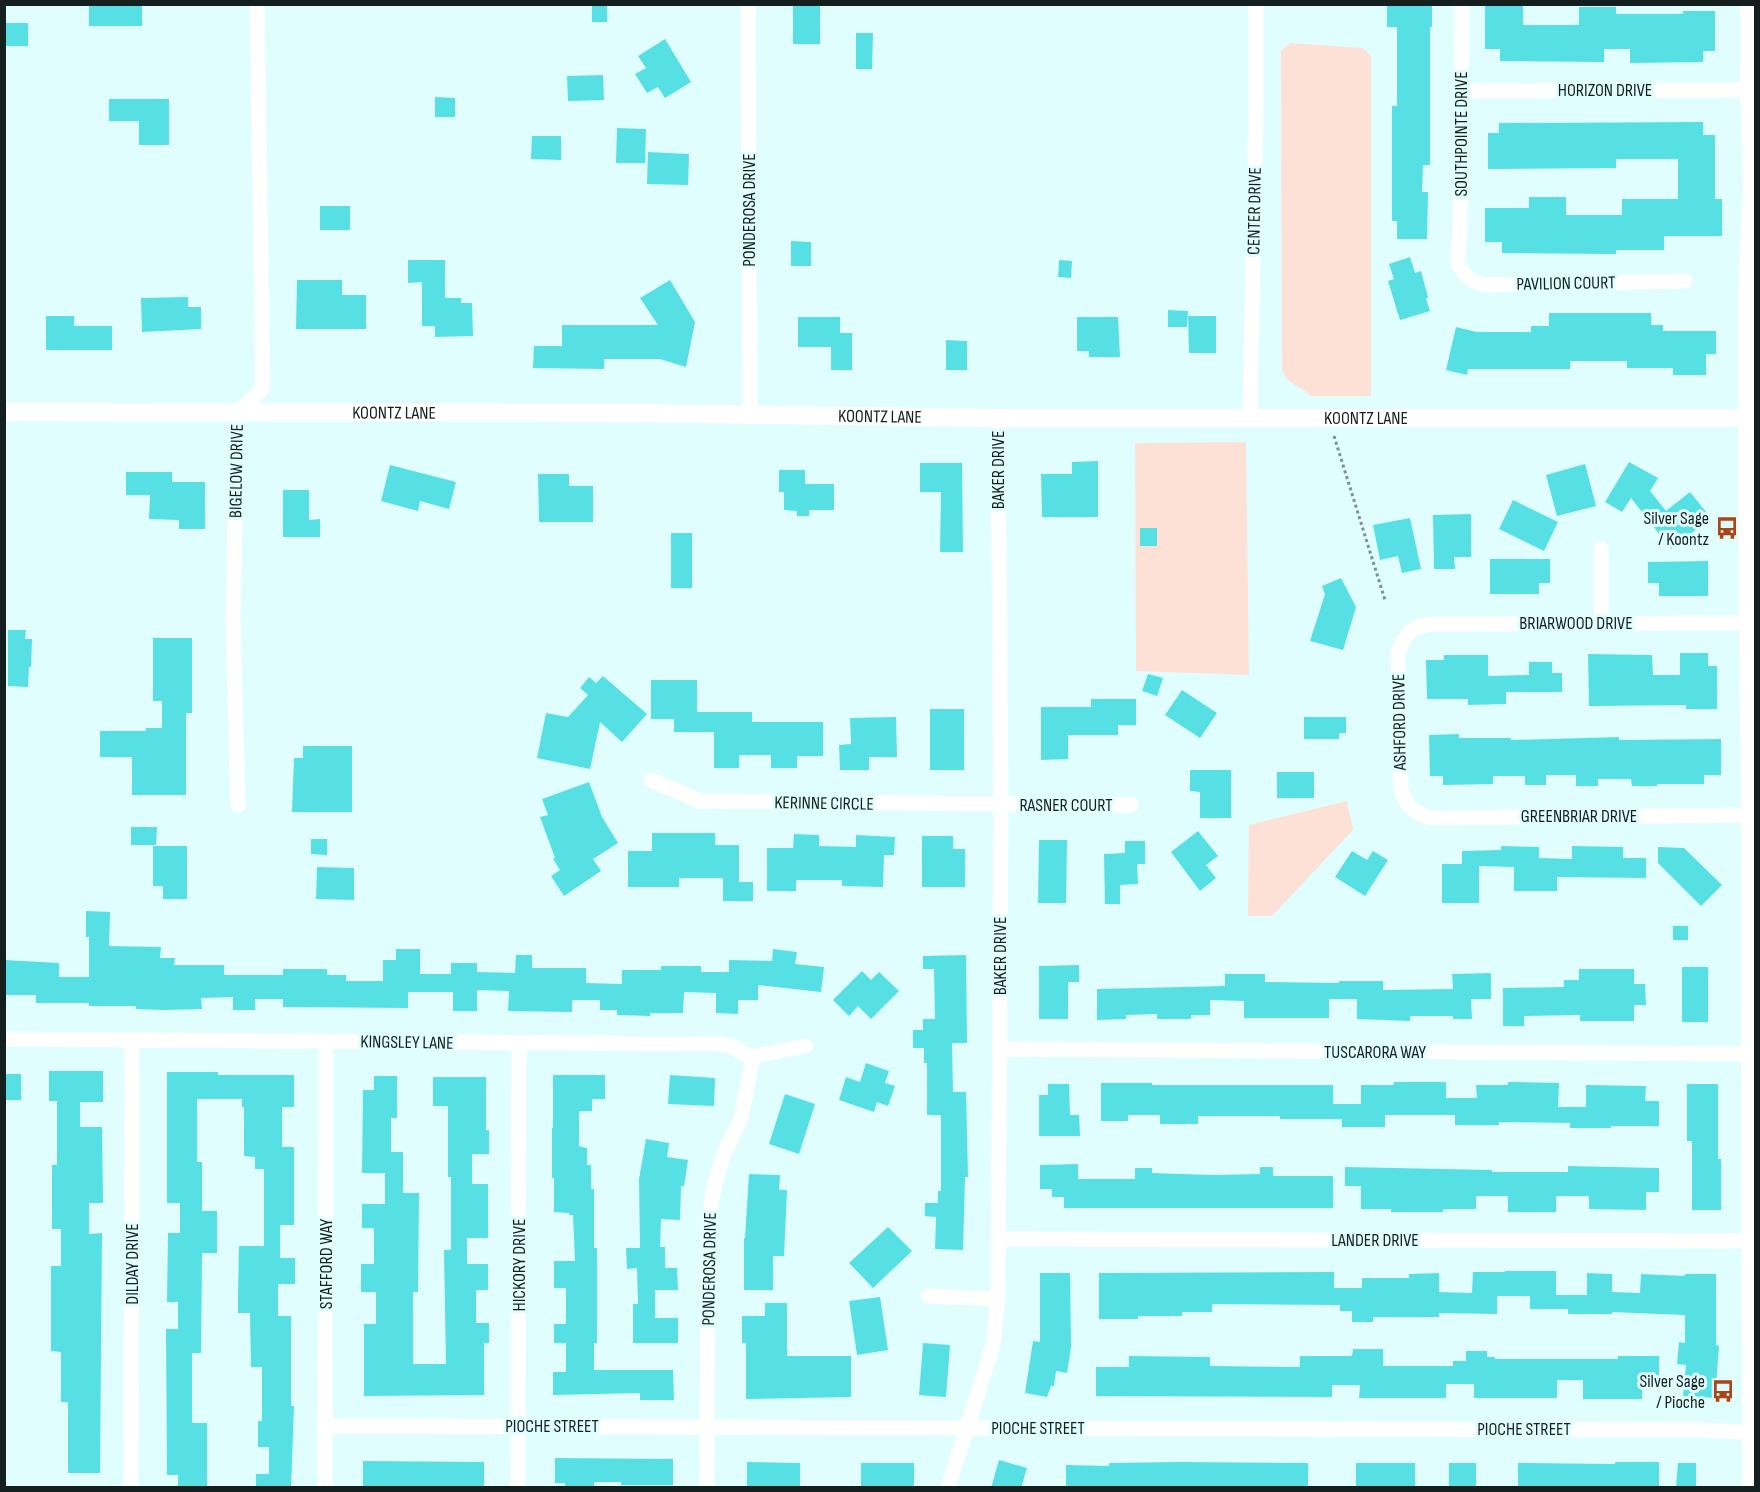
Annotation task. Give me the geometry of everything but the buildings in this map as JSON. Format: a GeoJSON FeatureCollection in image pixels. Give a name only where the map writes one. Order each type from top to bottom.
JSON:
{"type":"FeatureCollection","features":[{"type":"Feature","properties":{"kind":"street","name":"BIGELOW DRIVE"},"geometry":{"type":"LineString","coordinates":[[238,805],[233,623],[237,413],[263,388],[257,4]]}},
{"type":"Feature","properties":{"kind":"street","name":"PONDEROSA DRIVE"},"geometry":{"type":"LineString","coordinates":[[748,4],[750,416]]}},
{"type":"Feature","properties":{"kind":"street","name":"CENTER DRIVE"},"geometry":{"type":"LineString","coordinates":[[1250,417],[1256,4]]}},
{"type":"Feature","properties":{"kind":"street","name":"SOUTHPOINTE DRIVE"},"geometry":{"type":"LineString","coordinates":[[1457,264],[1460,236],[1462,4]]}},
{"type":"Feature","properties":{"kind":"street"},"geometry":{"type":"LineString","coordinates":[[1749,4],[1752,178],[1747,285],[1752,418],[1748,623],[1754,1433],[1751,1488]]}},
{"type":"Feature","properties":{"kind":"street","name":"HORIZON DRIVE"},"geometry":{"type":"LineString","coordinates":[[1462,91],[1749,90]]}},
{"type":"Feature","properties":{"kind":"street","name":"PAVILION COURT"},"geometry":{"type":"LineString","coordinates":[[1457,264],[1466,277],[1476,284],[1487,285],[1685,280]]}},
{"type":"Feature","properties":{"kind":"street","name":"KOONTZ LANE"},"geometry":{"type":"LineString","coordinates":[[4,412],[642,414],[998,418],[1752,418]]}},
{"type":"Feature","properties":{"kind":"street","name":"BAKER DRIVE"},"geometry":{"type":"LineString","coordinates":[[948,1488],[969,1428],[993,1345],[998,1299],[1001,805],[998,418]]}},
{"type":"Feature","properties":{"kind":"street"},"geometry":{"type":"LineString","coordinates":[[1601,549],[1601,623]]}},
{"type":"Feature","properties":{"kind":"street","name":"BRIARWOOD DRIVE"},"geometry":{"type":"LineString","coordinates":[[1406,635],[1419,626],[1429,624],[1748,623]]}},
{"type":"Feature","properties":{"kind":"street","name":"ASHFORD DRIVE"},"geometry":{"type":"LineString","coordinates":[[1406,635],[1398,653],[1401,787],[1403,796],[1411,808]]}},
{"type":"Feature","properties":{"kind":"street","name":"KERINNE CIRCLE"},"geometry":{"type":"LineString","coordinates":[[651,780],[699,801],[1001,805]]}},
{"type":"Feature","properties":{"kind":"street","name":"RASNER COURT"},"geometry":{"type":"LineString","coordinates":[[1001,805],[1131,805]]}},
{"type":"Feature","properties":{"kind":"street","name":"GREENBRIAR DRIVE"},"geometry":{"type":"LineString","coordinates":[[1411,808],[1420,815],[1432,818],[1750,815]]}},
{"type":"Feature","properties":{"kind":"street","name":"KINGSLEY LANE"},"geometry":{"type":"LineString","coordinates":[[4,1039],[719,1044],[731,1046],[750,1057]]}},
{"type":"Feature","properties":{"kind":"street","name":"DILDAY DRIVE"},"geometry":{"type":"LineString","coordinates":[[131,1488],[132,1040]]}},
{"type":"Feature","properties":{"kind":"street","name":"STAFFORD WAY"},"geometry":{"type":"LineString","coordinates":[[325,1488],[326,1041]]}},
{"type":"Feature","properties":{"kind":"street","name":"HICKORY DRIVE"},"geometry":{"type":"LineString","coordinates":[[518,1488],[519,1043]]}},
{"type":"Feature","properties":{"kind":"street","name":"TUSCARORA WAY"},"geometry":{"type":"LineString","coordinates":[[1000,1049],[1752,1044]]}},
{"type":"Feature","properties":{"kind":"street"},"geometry":{"type":"LineString","coordinates":[[750,1057],[805,1046]]}},
{"type":"Feature","properties":{"kind":"street","name":"PONDEROSA DRIVE"},"geometry":{"type":"LineString","coordinates":[[707,1488],[708,1220],[724,1154],[741,1118],[752,1061],[750,1057]]}},
{"type":"Feature","properties":{"kind":"street","name":"LANDER DRIVE"},"geometry":{"type":"LineString","coordinates":[[1000,1239],[1753,1241]]}},
{"type":"Feature","properties":{"kind":"street"},"geometry":{"type":"LineString","coordinates":[[927,1296],[998,1299]]}},
{"type":"Feature","properties":{"kind":"street","name":"PIOCHE STREET"},"geometry":{"type":"LineString","coordinates":[[324,1426],[1701,1430],[1754,1433]]}},
{"type":"Feature","properties":{"kind":"path"},"geometry":{"type":"LineString","coordinates":[[1334,436],[1385,600]]}},
{"type":"Feature","properties":{"kind":"shaded area"},"geometry":{"type":"Polygon","coordinates":[[[1290,43],[1363,48],[1371,56],[1371,396],[1311,396],[1290,382],[1282,369],[1281,51],[1290,43]]]}},
{"type":"Feature","properties":{"kind":"shaded area"},"geometry":{"type":"Polygon","coordinates":[[[1246,442],[1249,675],[1136,671],[1135,443],[1246,442]]]}},
{"type":"Feature","properties":{"kind":"shaded area"},"geometry":{"type":"Polygon","coordinates":[[[1347,801],[1353,830],[1272,916],[1248,916],[1249,825],[1347,801]]]}},
{"type":"Feature","properties":{"kind":"place","name":"Silver Sage / Koontz"},"geometry":{"type":"Point","coordinates":[1727,528]}},
{"type":"Feature","properties":{"kind":"place","name":"Silver Sage / Pioche"},"geometry":{"type":"Point","coordinates":[1723,1391]}}]}
